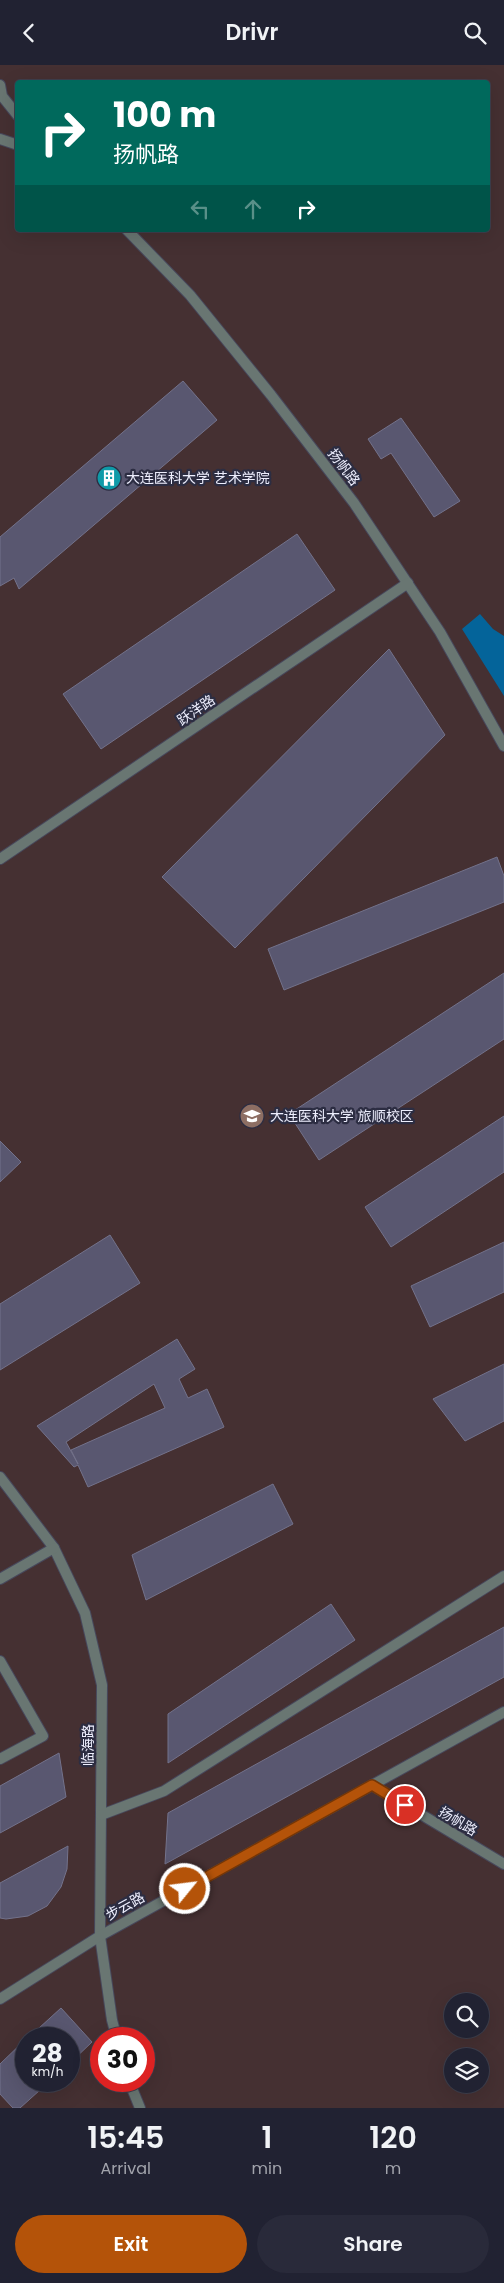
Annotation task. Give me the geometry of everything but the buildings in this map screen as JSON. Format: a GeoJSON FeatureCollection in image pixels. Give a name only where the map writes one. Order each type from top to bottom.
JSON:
{"type":"FeatureCollection","features":[{"type":"Feature","properties":{"kind":"street"},"geometry":{"type":"LineString","coordinates":[[0,85],[2,96],[15,111]]}},
{"type":"Feature","properties":{"kind":"street"},"geometry":{"type":"LineString","coordinates":[[0,139],[15,144]]}},
{"type":"Feature","properties":{"kind":"street","name":"扬帆路"},"geometry":{"type":"LineString","coordinates":[[129,232],[190,295],[271,395],[354,503],[440,631],[504,746]]}},
{"type":"Feature","properties":{"kind":"street","name":"跃洋路"},"geometry":{"type":"LineString","coordinates":[[0,859],[408,583]]}},
{"type":"Feature","properties":{"kind":"street","name":"临海路"},"geometry":{"type":"LineString","coordinates":[[0,1477],[54,1548],[85,1613],[102,1685],[100,1936],[114,2027]]}},
{"type":"Feature","properties":{"kind":"street"},"geometry":{"type":"LineString","coordinates":[[0,1579],[54,1548]]}},
{"type":"Feature","properties":{"kind":"street"},"geometry":{"type":"LineString","coordinates":[[101,1815],[164,1791],[504,1576]]}},
{"type":"Feature","properties":{"kind":"street"},"geometry":{"type":"LineString","coordinates":[[0,1661],[43,1736],[0,1759]]}},
{"type":"Feature","properties":{"kind":"street","name":"步云路"},"geometry":{"type":"LineString","coordinates":[[0,1999],[100,1936],[504,1712]]}},
{"type":"Feature","properties":{"kind":"street","name":"扬帆路"},"geometry":{"type":"LineString","coordinates":[[372,1785],[504,1864]]}},
{"type":"Feature","properties":{"kind":"street"},"geometry":{"type":"LineString","coordinates":[[133,2092],[140,2108]]}},
{"type":"Feature","properties":{"kind":"shaded area","name":"大连医科大学 旅顺校区"},"geometry":{"type":"Polygon","coordinates":[[[0,65],[504,65],[504,2108],[0,2108],[0,65]]]}},
{"type":"Feature","properties":{"kind":"water"},"geometry":{"type":"Polygon","coordinates":[[[480,614],[493,629],[504,636],[504,696],[462,629],[480,614]]]}},
{"type":"Feature","properties":{"kind":"place","name":"大连医科大学 艺术学院"},"geometry":{"type":"Point","coordinates":[109,478]}},
{"type":"Feature","properties":{"kind":"place","name":"大连医科大学 旅顺校区"},"geometry":{"type":"Point","coordinates":[252,1116]}},
{"type":"Feature","properties":{"kind":"route"},"geometry":{"type":"LineString","coordinates":[[185,1889],[372,1785],[405,1805]]}}]}
